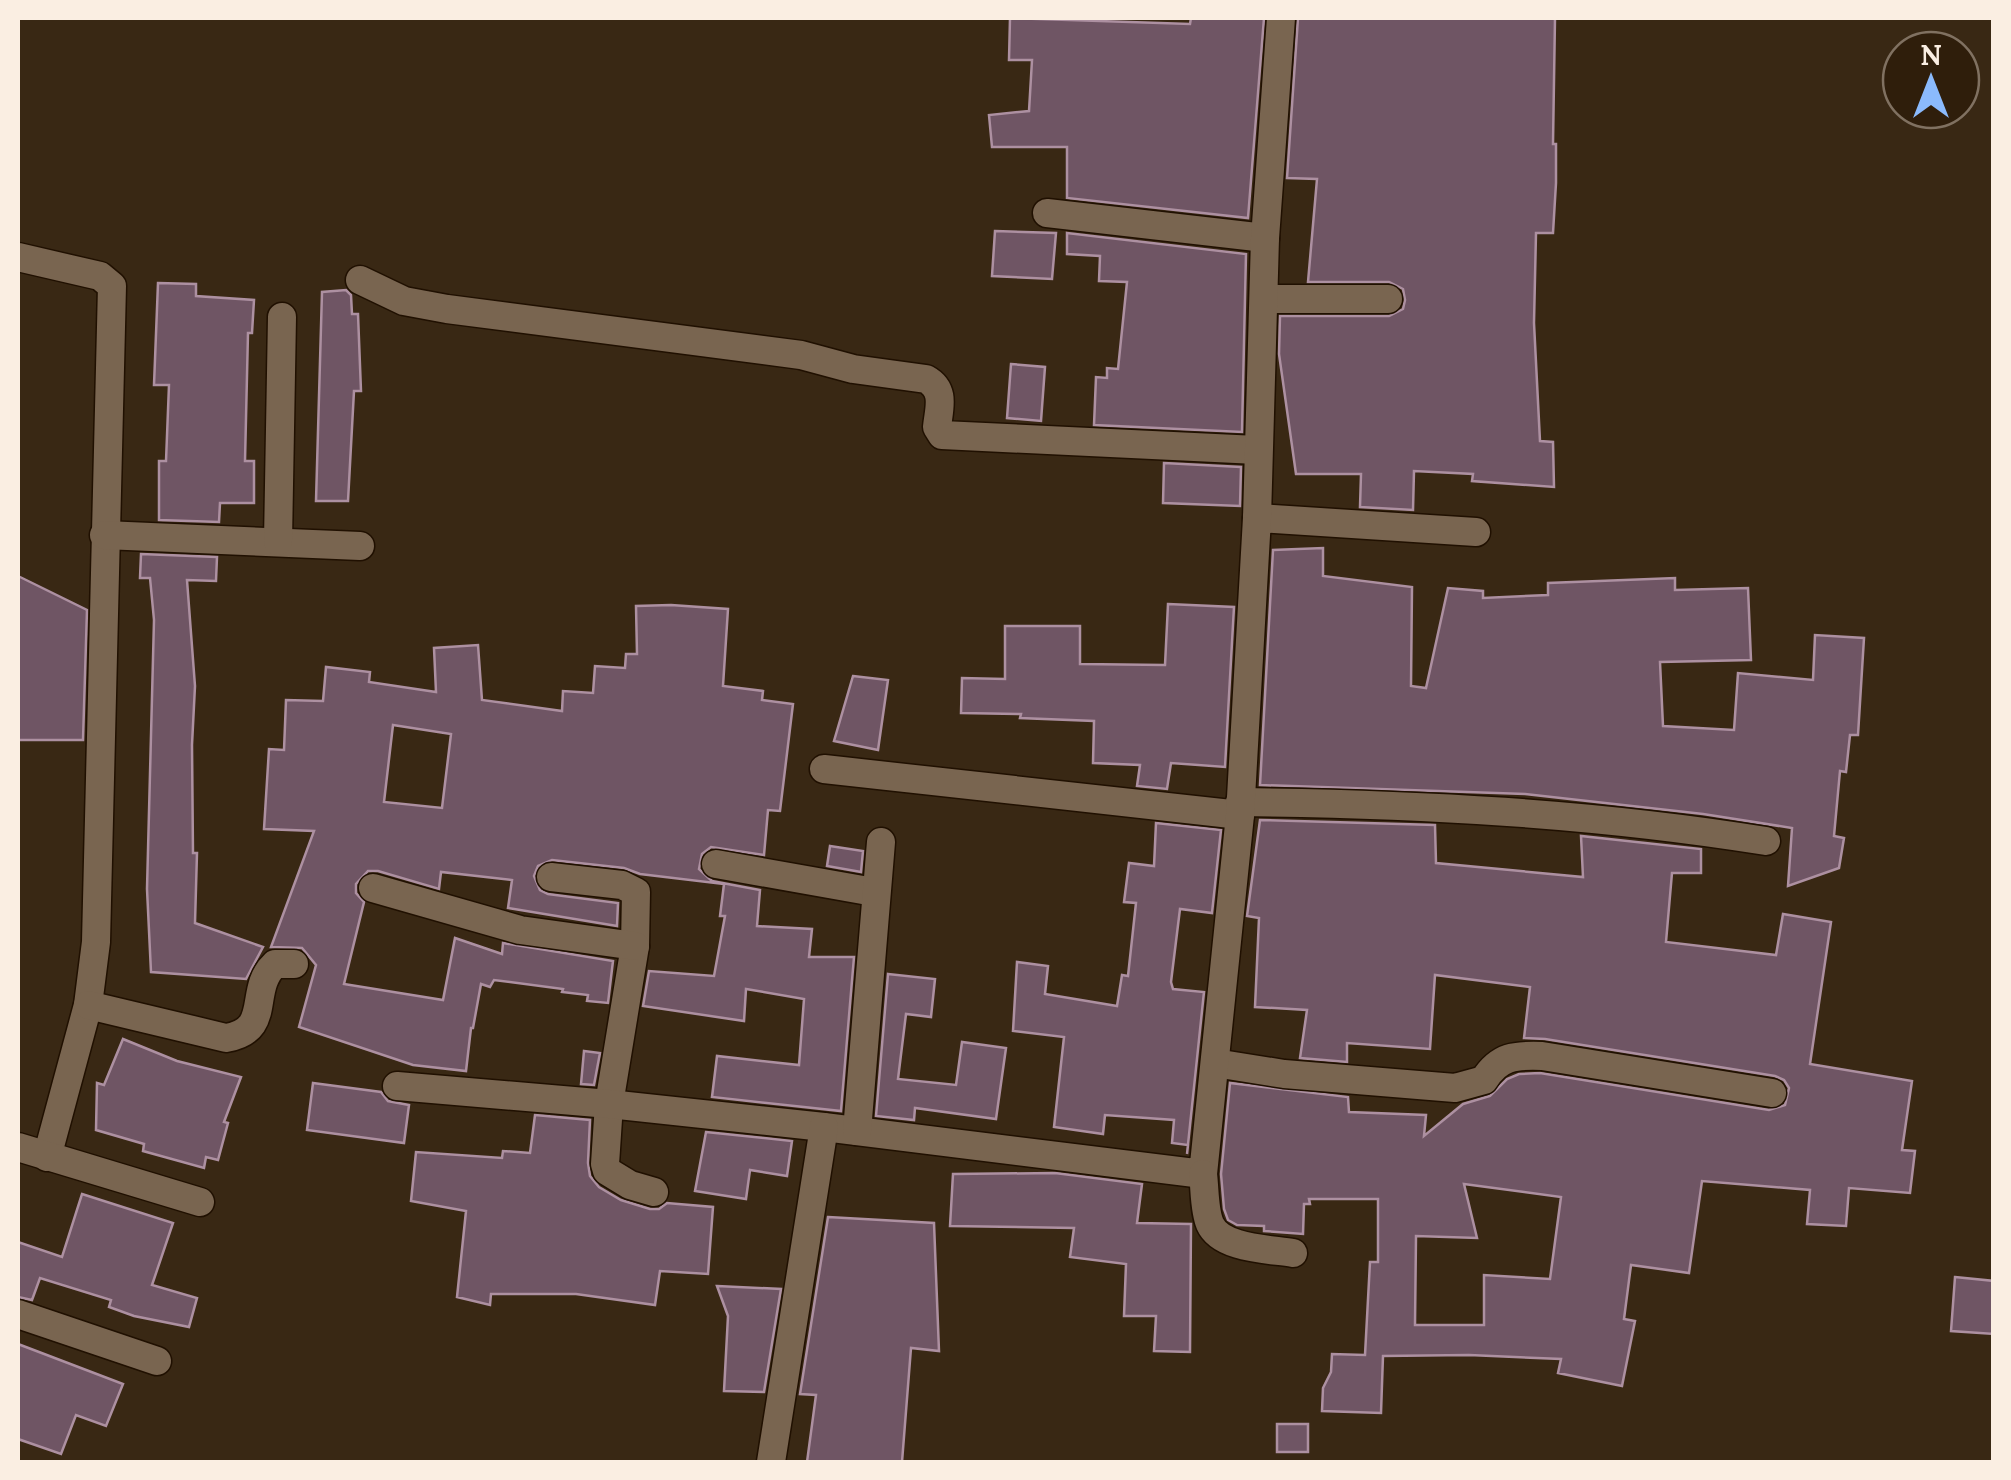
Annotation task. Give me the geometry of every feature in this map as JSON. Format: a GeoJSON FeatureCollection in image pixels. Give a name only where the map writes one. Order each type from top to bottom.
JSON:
{"type":"FeatureCollection","features":[{"type":"Feature","properties":{"kind":"street"},"geometry":{"type":"LineString","coordinates":[[1280,18],[1265,238],[1256,518],[1240,808],[1203,1174],[1208,1222],[1214,1231],[1241,1244],[1294,1253]]}},
{"type":"Feature","properties":{"kind":"street"},"geometry":{"type":"LineString","coordinates":[[1046,213],[1265,238]]}},
{"type":"Feature","properties":{"kind":"street"},"geometry":{"type":"LineString","coordinates":[[18,257],[100,276],[112,286],[96,942],[88,1005],[48,1156]]}},
{"type":"Feature","properties":{"kind":"street"},"geometry":{"type":"LineString","coordinates":[[360,280],[404,301],[447,309],[801,355],[853,369],[926,379],[936,384],[941,396],[940,434],[1257,450]]}},
{"type":"Feature","properties":{"kind":"street"},"geometry":{"type":"LineString","coordinates":[[1264,300],[1388,300]]}},
{"type":"Feature","properties":{"kind":"street"},"geometry":{"type":"LineString","coordinates":[[278,540],[282,317]]}},
{"type":"Feature","properties":{"kind":"street"},"geometry":{"type":"LineString","coordinates":[[1256,518],[1476,532]]}},
{"type":"Feature","properties":{"kind":"street"},"geometry":{"type":"LineString","coordinates":[[104,534],[360,546]]}},
{"type":"Feature","properties":{"kind":"street"},"geometry":{"type":"LineString","coordinates":[[824,769],[1240,808],[1388,804],[1512,810],[1766,841]]}},
{"type":"Feature","properties":{"kind":"street"},"geometry":{"type":"LineString","coordinates":[[858,1131],[874,892],[881,842]]}},
{"type":"Feature","properties":{"kind":"street"},"geometry":{"type":"LineString","coordinates":[[716,864],[874,892]]}},
{"type":"Feature","properties":{"kind":"street"},"geometry":{"type":"LineString","coordinates":[[550,877],[631,888],[637,898],[635,946],[609,1104],[607,1172],[654,1192]]}},
{"type":"Feature","properties":{"kind":"street"},"geometry":{"type":"LineString","coordinates":[[373,888],[520,930],[635,946]]}},
{"type":"Feature","properties":{"kind":"street"},"geometry":{"type":"LineString","coordinates":[[88,1005],[226,1038],[242,1035],[254,1025],[264,976],[275,964],[294,964]]}},
{"type":"Feature","properties":{"kind":"street"},"geometry":{"type":"LineString","coordinates":[[1215,1063],[1284,1074],[1455,1088],[1484,1080],[1503,1058],[1542,1056],[1772,1094]]}},
{"type":"Feature","properties":{"kind":"street"},"geometry":{"type":"LineString","coordinates":[[396,1086],[824,1127],[1203,1174]]}},
{"type":"Feature","properties":{"kind":"street"},"geometry":{"type":"LineString","coordinates":[[771,1462],[824,1127]]}},
{"type":"Feature","properties":{"kind":"street"},"geometry":{"type":"LineString","coordinates":[[18,1148],[200,1202]]}},
{"type":"Feature","properties":{"kind":"street"},"geometry":{"type":"LineString","coordinates":[[18,1314],[157,1361]]}},
{"type":"Feature","properties":{"kind":"building"},"geometry":{"type":"Polygon","coordinates":[[[1010,18],[1190,24],[1191,18],[1264,18],[1248,218],[1067,198],[1067,147],[992,147],[989,115],[1029,111],[1032,60],[1009,60],[1010,18]]]}},
{"type":"Feature","properties":{"kind":"building"},"geometry":{"type":"Polygon","coordinates":[[[1298,18],[1555,18],[1553,233],[1536,233],[1534,323],[1540,441],[1553,442],[1554,487],[1472,481],[1473,474],[1414,471],[1413,510],[1360,507],[1361,474],[1296,474],[1279,354],[1280,316],[1389,316],[1403,309],[1405,300],[1403,289],[1389,282],[1308,282],[1317,179],[1287,178],[1298,18]]]}},
{"type":"Feature","properties":{"kind":"building"},"geometry":{"type":"Polygon","coordinates":[[[995,231],[1056,233],[1052,279],[992,276],[995,231]]]}},
{"type":"Feature","properties":{"kind":"building"},"geometry":{"type":"Polygon","coordinates":[[[1067,233],[1246,254],[1242,432],[1094,425],[1096,377],[1107,378],[1107,368],[1118,369],[1127,282],[1099,281],[1100,256],[1067,254],[1067,233]]]}},
{"type":"Feature","properties":{"kind":"building"},"geometry":{"type":"Polygon","coordinates":[[[158,283],[196,284],[196,296],[254,300],[252,333],[248,333],[245,461],[254,461],[254,503],[220,503],[219,522],[159,520],[159,461],[166,461],[169,385],[154,385],[158,283]]]}},
{"type":"Feature","properties":{"kind":"building"},"geometry":{"type":"Polygon","coordinates":[[[346,290],[351,295],[352,314],[358,314],[361,391],[354,391],[348,501],[316,501],[322,292],[346,290]]]}},
{"type":"Feature","properties":{"kind":"building"},"geometry":{"type":"Polygon","coordinates":[[[1011,364],[1045,367],[1041,421],[1007,418],[1011,364]]]}},
{"type":"Feature","properties":{"kind":"building"},"geometry":{"type":"Polygon","coordinates":[[[1164,463],[1241,467],[1240,506],[1163,503],[1164,463]]]}},
{"type":"Feature","properties":{"kind":"building"},"geometry":{"type":"Polygon","coordinates":[[[1323,548],[1323,576],[1412,587],[1411,686],[1426,688],[1448,588],[1483,591],[1483,598],[1548,595],[1548,583],[1675,578],[1675,590],[1748,588],[1751,660],[1660,662],[1663,726],[1734,730],[1738,673],[1813,680],[1815,635],[1864,638],[1858,735],[1850,735],[1846,772],[1840,771],[1834,836],[1844,838],[1839,868],[1788,886],[1792,828],[1703,814],[1525,794],[1260,785],[1273,550],[1323,548]]]}},
{"type":"Feature","properties":{"kind":"building"},"geometry":{"type":"Polygon","coordinates":[[[141,554],[217,557],[216,581],[187,580],[195,686],[195,923],[263,947],[246,979],[151,972],[147,889],[154,620],[150,578],[140,578],[141,554]]]}},
{"type":"Feature","properties":{"kind":"building"},"geometry":{"type":"Polygon","coordinates":[[[18,576],[87,610],[83,740],[18,740],[18,576]]]}},
{"type":"Feature","properties":{"kind":"building"},"geometry":{"type":"Polygon","coordinates":[[[1168,604],[1234,607],[1225,767],[1171,763],[1167,789],[1137,786],[1140,765],[1093,763],[1094,721],[961,713],[962,678],[1005,679],[1005,626],[1080,626],[1080,664],[1165,665],[1168,604]]]}},
{"type":"Feature","properties":{"kind":"building"},"geometry":{"type":"Polygon","coordinates":[[[636,606],[728,609],[723,686],[763,691],[762,700],[793,704],[780,811],[768,810],[764,855],[711,847],[702,854],[699,869],[712,881],[760,890],[757,926],[812,929],[809,957],[854,957],[841,1111],[712,1097],[717,1056],[799,1065],[804,999],[746,989],[744,1021],[643,1006],[649,971],[714,976],[725,916],[720,916],[724,884],[640,874],[624,868],[552,860],[538,866],[534,876],[540,890],[548,894],[618,903],[617,926],[508,908],[512,880],[441,872],[439,889],[368,871],[356,884],[356,893],[364,902],[344,984],[443,1000],[455,938],[502,954],[503,943],[613,961],[608,1003],[587,1001],[588,995],[562,992],[563,989],[494,980],[490,987],[481,984],[466,1071],[413,1065],[299,1027],[316,965],[302,948],[271,947],[314,831],[264,829],[269,749],[284,750],[286,700],[323,701],[326,667],[370,672],[369,682],[436,692],[434,648],[478,645],[482,700],[562,711],[563,691],[593,693],[595,666],[625,668],[626,654],[637,654],[636,606]],[[393,725],[384,802],[442,808],[451,734],[393,725]]]}},
{"type":"Feature","properties":{"kind":"building"},"geometry":{"type":"Polygon","coordinates":[[[853,676],[888,680],[878,750],[834,741],[853,676]]]}},
{"type":"Feature","properties":{"kind":"building"},"geometry":{"type":"Polygon","coordinates":[[[1260,820],[1435,825],[1436,863],[1583,877],[1581,836],[1701,849],[1701,873],[1672,873],[1666,942],[1776,955],[1783,914],[1831,922],[1810,1064],[1912,1081],[1902,1150],[1915,1151],[1910,1193],[1849,1188],[1846,1226],[1807,1224],[1810,1190],[1702,1181],[1689,1273],[1631,1265],[1624,1319],[1635,1321],[1622,1386],[1558,1373],[1561,1359],[1383,1356],[1381,1413],[1322,1411],[1332,1354],[1365,1355],[1370,1262],[1378,1262],[1378,1199],[1309,1199],[1310,1204],[1304,1204],[1303,1234],[1264,1231],[1264,1226],[1237,1225],[1228,1220],[1221,1174],[1230,1083],[1348,1097],[1349,1112],[1426,1115],[1424,1136],[1463,1104],[1490,1096],[1507,1079],[1519,1074],[1540,1073],[1769,1110],[1785,1105],[1789,1088],[1775,1076],[1524,1038],[1530,987],[1435,975],[1430,1049],[1347,1043],[1347,1062],[1300,1058],[1307,1010],[1255,1007],[1259,918],[1247,916],[1260,820]],[[1464,1184],[1477,1238],[1416,1236],[1415,1325],[1484,1325],[1484,1275],[1550,1279],[1561,1197],[1464,1184]]]}},
{"type":"Feature","properties":{"kind":"building"},"geometry":{"type":"Polygon","coordinates":[[[1156,823],[1221,830],[1212,913],[1180,909],[1171,982],[1173,989],[1204,992],[1188,1145],[1172,1143],[1174,1120],[1105,1115],[1103,1134],[1054,1127],[1064,1037],[1013,1031],[1017,962],[1048,966],[1045,994],[1117,1006],[1122,975],[1128,976],[1136,903],[1124,902],[1129,863],[1154,866],[1156,823]]]}},
{"type":"Feature","properties":{"kind":"building"},"geometry":{"type":"Polygon","coordinates":[[[830,846],[863,851],[861,872],[827,866],[830,846]]]}},
{"type":"Feature","properties":{"kind":"building"},"geometry":{"type":"Polygon","coordinates":[[[888,974],[935,979],[931,1017],[906,1014],[898,1079],[956,1085],[962,1042],[1006,1048],[996,1119],[915,1108],[914,1120],[876,1116],[888,974]]]}},
{"type":"Feature","properties":{"kind":"building"},"geometry":{"type":"Polygon","coordinates":[[[123,1039],[177,1061],[241,1077],[224,1122],[228,1123],[218,1160],[206,1157],[204,1168],[143,1151],[144,1144],[96,1130],[97,1083],[104,1085],[123,1039]]]}},
{"type":"Feature","properties":{"kind":"building"},"geometry":{"type":"Polygon","coordinates":[[[584,1051],[600,1053],[594,1085],[581,1084],[584,1051]]]}},
{"type":"Feature","properties":{"kind":"building"},"geometry":{"type":"Polygon","coordinates":[[[313,1083],[381,1092],[388,1101],[409,1105],[404,1143],[307,1130],[313,1083]]]}},
{"type":"Feature","properties":{"kind":"building"},"geometry":{"type":"Polygon","coordinates":[[[535,1115],[590,1120],[590,1176],[599,1187],[621,1200],[650,1209],[667,1203],[713,1207],[708,1274],[660,1271],[655,1305],[576,1294],[491,1294],[490,1305],[457,1297],[466,1211],[411,1201],[416,1152],[502,1158],[503,1151],[530,1153],[535,1115]]]}},
{"type":"Feature","properties":{"kind":"building"},"geometry":{"type":"Polygon","coordinates":[[[706,1132],[792,1141],[787,1176],[750,1170],[746,1199],[695,1191],[706,1132]]]}},
{"type":"Feature","properties":{"kind":"building"},"geometry":{"type":"Polygon","coordinates":[[[1055,1173],[1142,1184],[1137,1223],[1191,1224],[1190,1352],[1154,1351],[1156,1316],[1124,1316],[1126,1264],[1070,1257],[1074,1228],[950,1226],[953,1174],[1055,1173]]]}},
{"type":"Feature","properties":{"kind":"building"},"geometry":{"type":"Polygon","coordinates":[[[82,1194],[173,1223],[152,1285],[197,1298],[189,1327],[134,1316],[109,1307],[111,1300],[40,1278],[32,1300],[18,1297],[18,1242],[62,1257],[82,1194]]]}},
{"type":"Feature","properties":{"kind":"building"},"geometry":{"type":"Polygon","coordinates":[[[828,1217],[934,1223],[939,1351],[911,1348],[902,1462],[807,1462],[816,1395],[800,1394],[828,1217]]]}},
{"type":"Feature","properties":{"kind":"building"},"geometry":{"type":"Polygon","coordinates":[[[1955,1277],[1994,1281],[1994,1334],[1951,1331],[1955,1277]]]}},
{"type":"Feature","properties":{"kind":"building"},"geometry":{"type":"Polygon","coordinates":[[[717,1286],[781,1289],[764,1392],[724,1391],[728,1316],[717,1286]]]}},
{"type":"Feature","properties":{"kind":"building"},"geometry":{"type":"Polygon","coordinates":[[[18,1344],[123,1384],[106,1426],[76,1415],[61,1454],[18,1439],[18,1344]]]}},
{"type":"Feature","properties":{"kind":"building"},"geometry":{"type":"Polygon","coordinates":[[[1277,1424],[1308,1424],[1308,1452],[1277,1452],[1277,1424]]]}}]}
